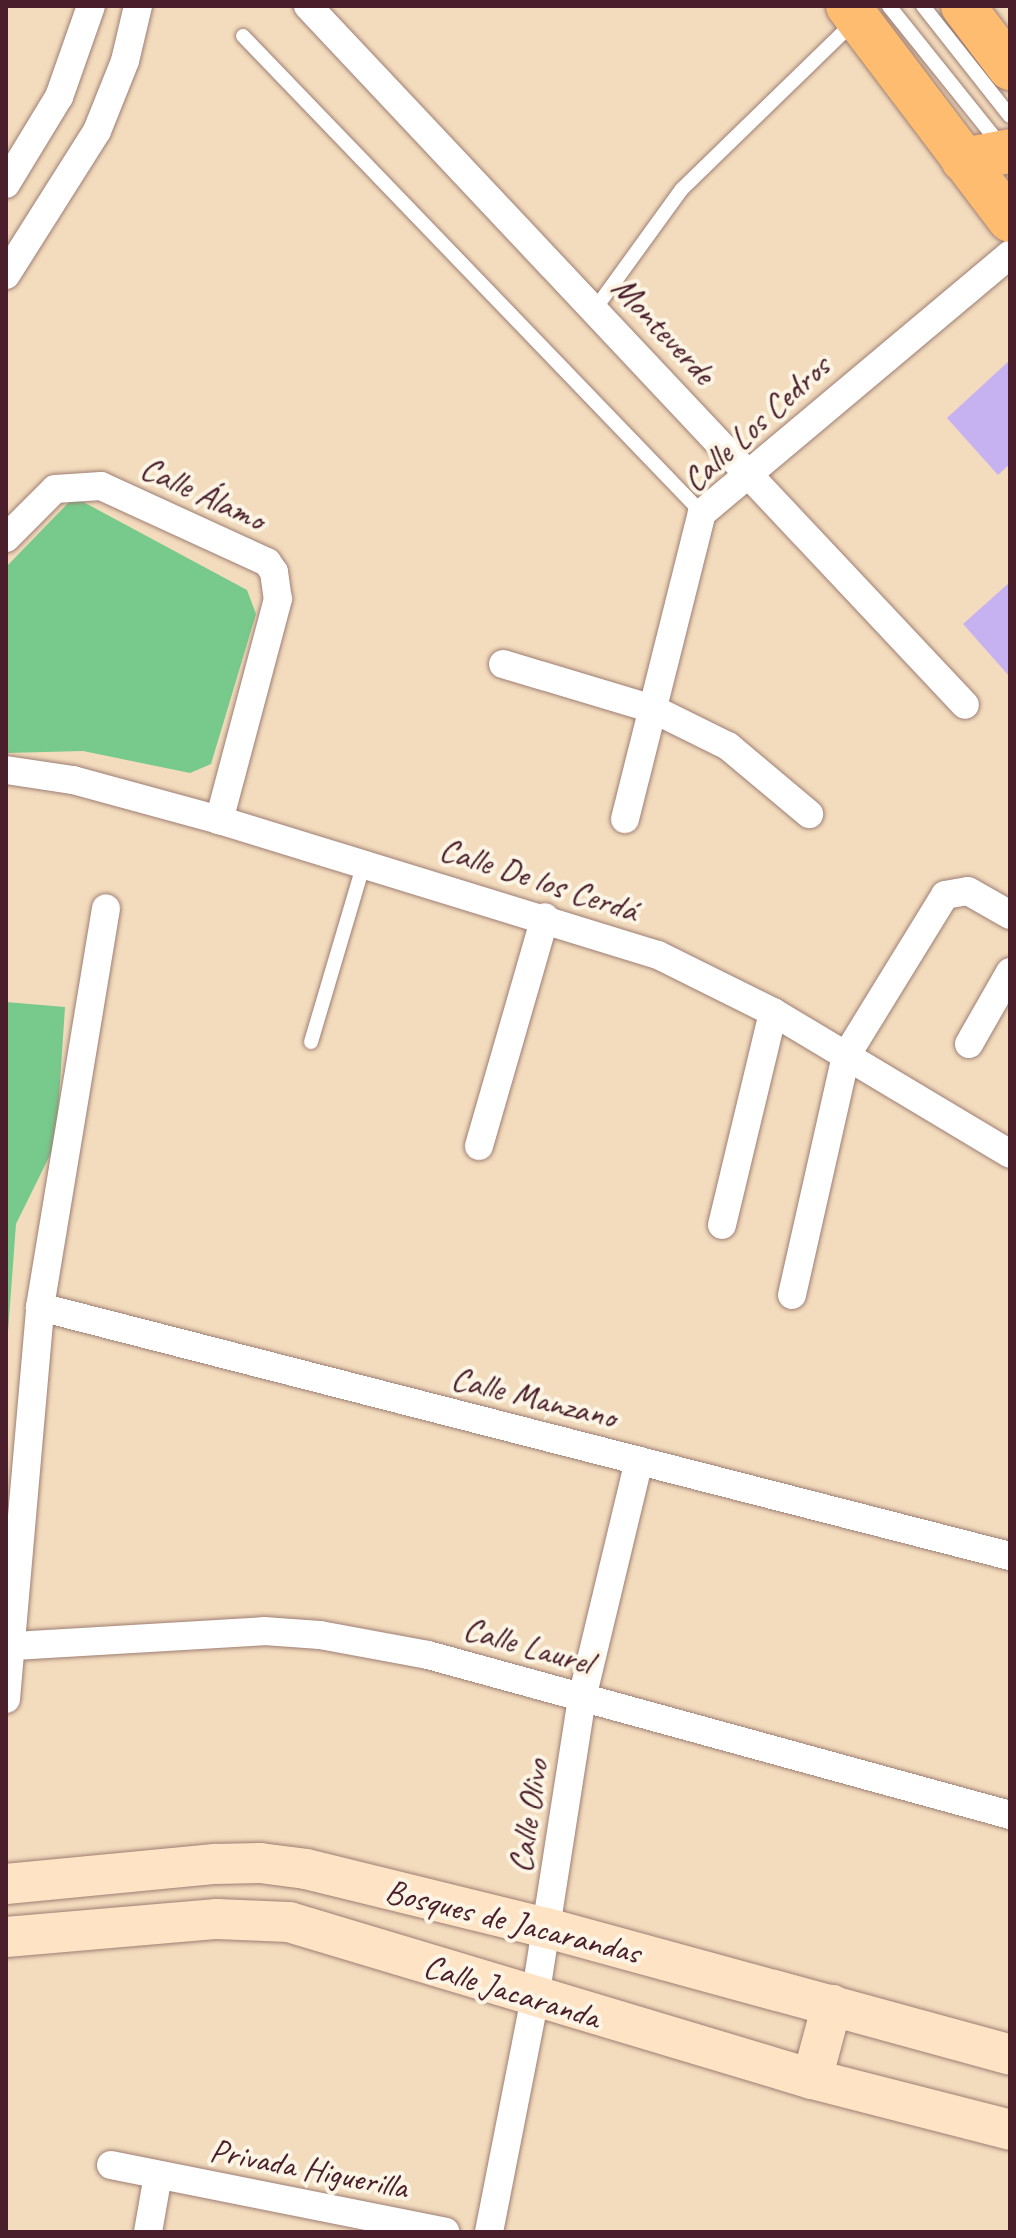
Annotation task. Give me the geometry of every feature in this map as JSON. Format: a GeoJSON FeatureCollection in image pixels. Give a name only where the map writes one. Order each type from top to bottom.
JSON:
{"type":"FeatureCollection","features":[{"type":"Feature","properties":{"kind":"main road"},"geometry":{"type":"LineString","coordinates":[[963,6],[1010,68]]}},
{"type":"Feature","properties":{"kind":"main road"},"geometry":{"type":"LineString","coordinates":[[865,10],[963,160],[1010,220]]}},
{"type":"Feature","properties":{"kind":"main road"},"geometry":{"type":"LineString","coordinates":[[963,160],[1009,144]]}},
{"type":"Feature","properties":{"kind":"street"},"geometry":{"type":"LineString","coordinates":[[6,184],[59,97],[91,6]]}},
{"type":"Feature","properties":{"kind":"street"},"geometry":{"type":"LineString","coordinates":[[6,275],[97,131],[125,61],[138,6]]}},
{"type":"Feature","properties":{"kind":"street","name":"Monteverde"},"geometry":{"type":"LineString","coordinates":[[308,6],[965,705]]}},
{"type":"Feature","properties":{"kind":"street","name":"Calle Los Cedros"},"geometry":{"type":"LineString","coordinates":[[625,819],[702,513],[747,470],[1010,255]]}},
{"type":"Feature","properties":{"kind":"street","name":"Calle Álamo"},"geometry":{"type":"LineString","coordinates":[[6,538],[55,489],[101,486],[267,562],[274,572],[278,599],[219,820]]}},
{"type":"Feature","properties":{"kind":"street"},"geometry":{"type":"LineString","coordinates":[[503,664],[653,709],[728,746],[809,814]]}},
{"type":"Feature","properties":{"kind":"street","name":"Calle De los Cerdá"},"geometry":{"type":"LineString","coordinates":[[6,770],[73,780],[219,820],[545,917],[658,955],[773,1012],[1010,1154]]}},
{"type":"Feature","properties":{"kind":"street"},"geometry":{"type":"LineString","coordinates":[[792,1295],[846,1056],[945,895],[968,891],[1010,915]]}},
{"type":"Feature","properties":{"kind":"street"},"geometry":{"type":"LineString","coordinates":[[6,1699],[14,1646],[40,1307],[106,908]]}},
{"type":"Feature","properties":{"kind":"street"},"geometry":{"type":"LineString","coordinates":[[479,1146],[545,917]]}},
{"type":"Feature","properties":{"kind":"street"},"geometry":{"type":"LineString","coordinates":[[969,1044],[1010,972]]}},
{"type":"Feature","properties":{"kind":"street"},"geometry":{"type":"LineString","coordinates":[[722,1225],[773,1012]]}},
{"type":"Feature","properties":{"kind":"street","name":"Calle Manzano"},"geometry":{"type":"LineString","coordinates":[[40,1307],[1010,1556]]}},
{"type":"Feature","properties":{"kind":"street","name":"Calle Olivo"},"geometry":{"type":"LineString","coordinates":[[489,2232],[535,1998],[582,1698],[639,1461]]}},
{"type":"Feature","properties":{"kind":"street","name":"Calle Laurel"},"geometry":{"type":"LineString","coordinates":[[14,1646],[250,1632],[320,1635],[428,1655],[1010,1815]]}},
{"type":"Feature","properties":{"kind":"street","name":"Bosques de Jacarandas"},"geometry":{"type":"LineString","coordinates":[[6,1884],[260,1863],[547,1928],[1010,2055]]}},
{"type":"Feature","properties":{"kind":"street","name":"Calle Jacaranda"},"geometry":{"type":"LineString","coordinates":[[6,1937],[217,1919],[289,1922],[812,2079],[1010,2130]]}},
{"type":"Feature","properties":{"kind":"street"},"geometry":{"type":"LineString","coordinates":[[812,2079],[832,2005]]}},
{"type":"Feature","properties":{"kind":"street","name":"Privada Higuerilla"},"geometry":{"type":"LineString","coordinates":[[111,2165],[445,2232]]}},
{"type":"Feature","properties":{"kind":"street","name":"Privada Higuerilla"},"geometry":{"type":"LineString","coordinates":[[148,2232],[158,2175]]}},
{"type":"Feature","properties":{"kind":"lane"},"geometry":{"type":"LineString","coordinates":[[923,6],[1009,144]]}},
{"type":"Feature","properties":{"kind":"lane"},"geometry":{"type":"LineString","coordinates":[[595,309],[682,189],[865,10],[1009,144]]}},
{"type":"Feature","properties":{"kind":"lane"},"geometry":{"type":"LineString","coordinates":[[243,36],[702,513]]}},
{"type":"Feature","properties":{"kind":"lane"},"geometry":{"type":"LineString","coordinates":[[311,1042],[365,863]]}},
{"type":"Feature","properties":{"kind":"green space"},"geometry":{"type":"Polygon","coordinates":[[[74,497],[247,590],[256,614],[211,764],[190,773],[83,751],[6,753],[6,567],[74,497]]]}},
{"type":"Feature","properties":{"kind":"green space"},"geometry":{"type":"Polygon","coordinates":[[[6,1002],[65,1007],[56,1143],[16,1224],[6,1359],[6,1002]]]}},
{"type":"Feature","properties":{"kind":"building"},"geometry":{"type":"Polygon","coordinates":[[[1010,360],[1010,464],[998,475],[947,418],[1010,360]]]}},
{"type":"Feature","properties":{"kind":"building"},"geometry":{"type":"Polygon","coordinates":[[[1010,582],[1010,677],[963,624],[1010,582]]]}}]}
